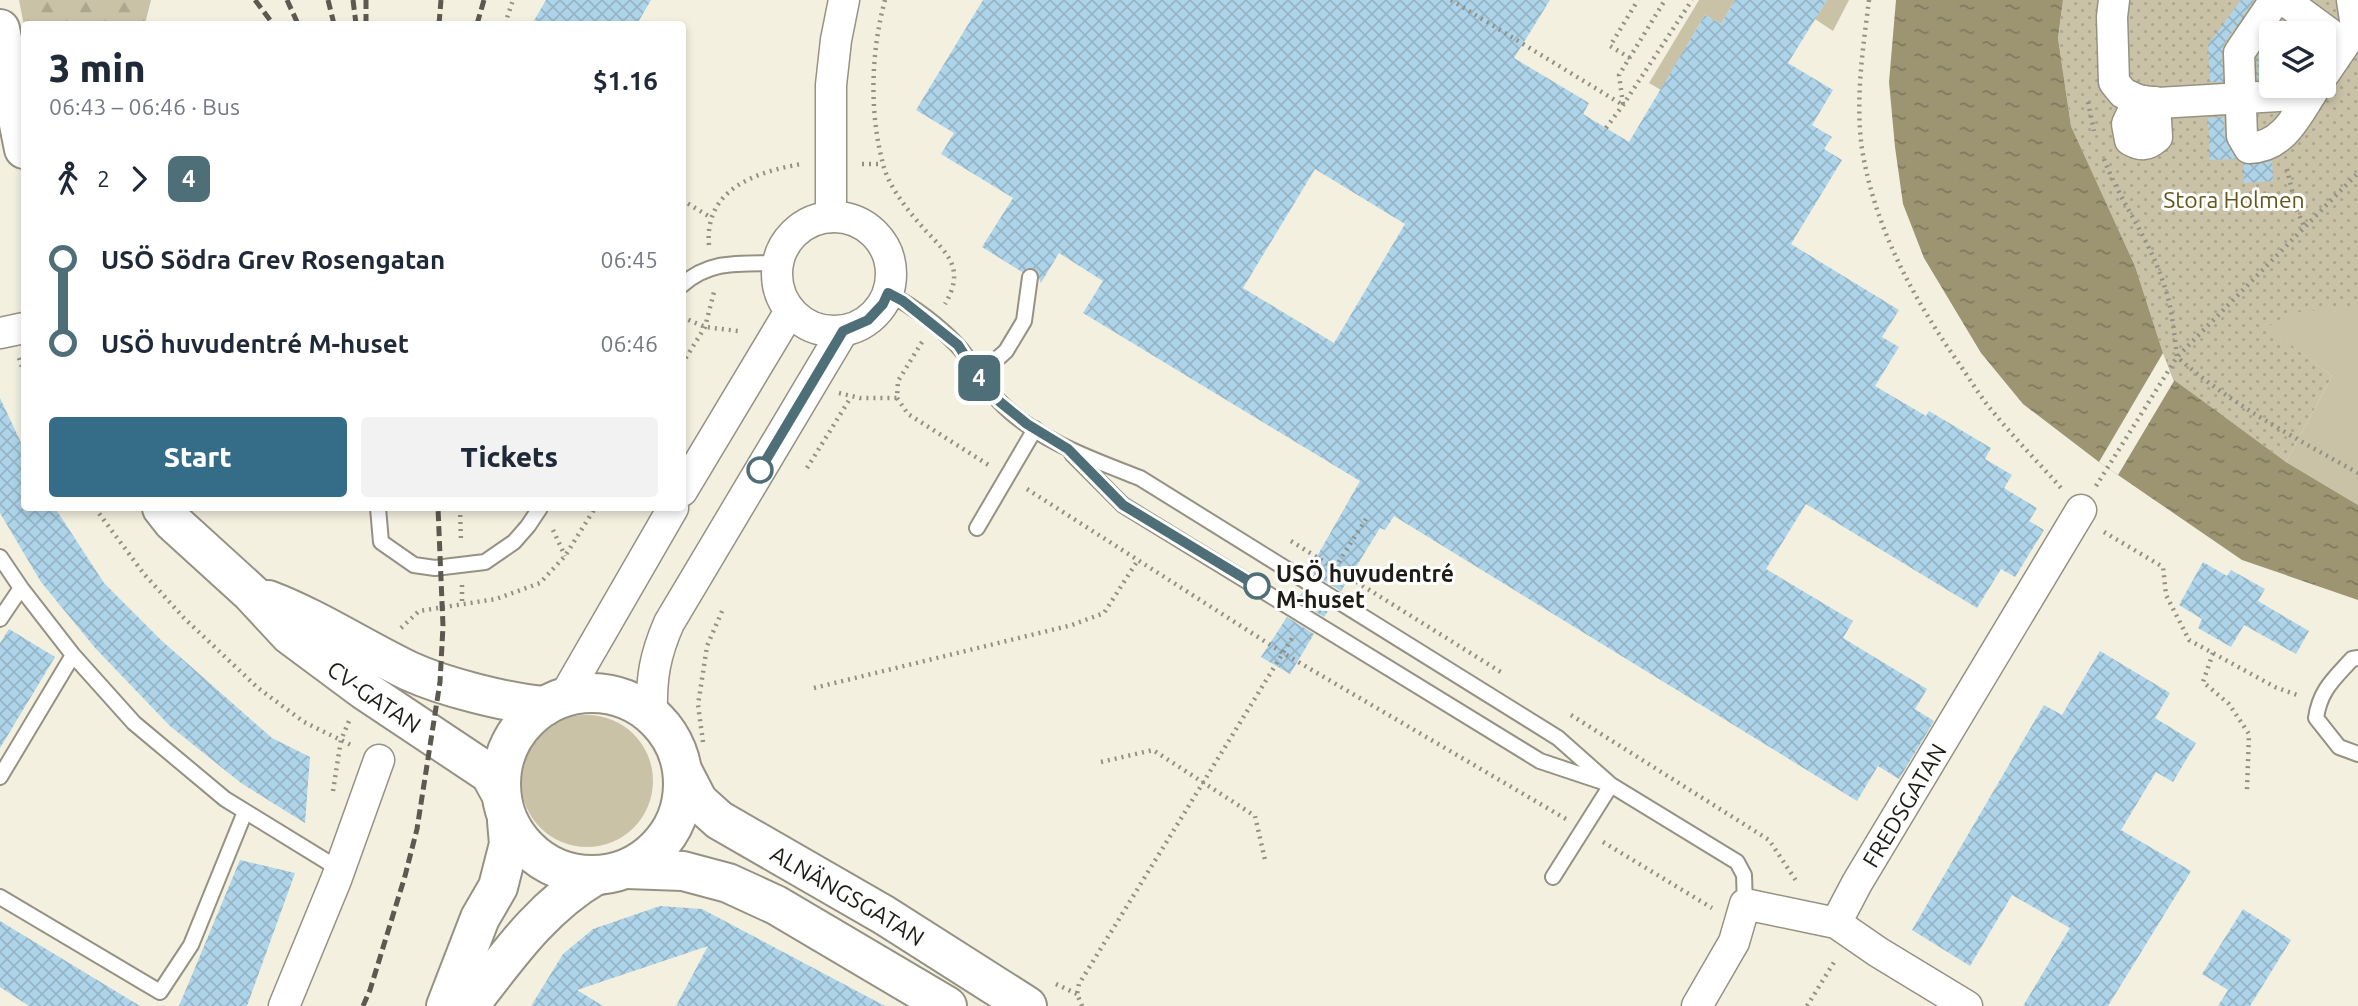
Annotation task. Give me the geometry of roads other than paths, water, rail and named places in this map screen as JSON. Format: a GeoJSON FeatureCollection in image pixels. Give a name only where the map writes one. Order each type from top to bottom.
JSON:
{"type":"FeatureCollection","features":[{"type":"Feature","properties":{"kind":"main road"},"geometry":{"type":"LineString","coordinates":[[0,29],[21,123]]}},
{"type":"Feature","properties":{"kind":"main road","name":"CV-GATAN"},"geometry":{"type":"LineString","coordinates":[[164,511],[251,593],[290,635],[364,690],[490,774],[504,808]]}},
{"type":"Feature","properties":{"kind":"main road","name":"CV-GATAN"},"geometry":{"type":"LineString","coordinates":[[251,593],[302,612],[412,673],[524,704],[555,701]]}},
{"type":"Feature","properties":{"kind":"main road"},"geometry":{"type":"LineString","coordinates":[[446,1006],[480,918],[498,887],[509,844],[502,766],[512,738],[527,720],[555,701],[607,692],[631,700],[652,713],[694,761],[670,832],[658,848],[641,862],[570,890],[527,931],[469,1006]]}},
{"type":"Feature","properties":{"kind":"main road","name":"ALNÄNGSGATAN"},"geometry":{"type":"LineString","coordinates":[[694,761],[698,801],[719,820],[884,915],[1040,994]]}},
{"type":"Feature","properties":{"kind":"main road"},"geometry":{"type":"LineString","coordinates":[[504,808],[520,841],[539,859],[566,872],[611,872]]}},
{"type":"Feature","properties":{"kind":"main road","name":"ALNÄNGSGATAN"},"geometry":{"type":"LineString","coordinates":[[611,872],[683,871],[727,883],[776,905],[947,1006]]}},
{"type":"Feature","properties":{"kind":"street"},"geometry":{"type":"LineString","coordinates":[[831,217],[831,85],[844,0]]}},
{"type":"Feature","properties":{"kind":"street"},"geometry":{"type":"LineString","coordinates":[[2114,0],[2114,82],[2123,93],[2147,101],[2259,94]]}},
{"type":"Feature","properties":{"kind":"street"},"geometry":{"type":"LineString","coordinates":[[2275,0],[2239,53],[2242,136],[2249,148],[2263,148],[2286,133],[2309,98]]}},
{"type":"Feature","properties":{"kind":"street"},"geometry":{"type":"LineString","coordinates":[[2284,0],[2344,44]]}},
{"type":"Feature","properties":{"kind":"street"},"geometry":{"type":"LineString","coordinates":[[2336,56],[2356,27],[2352,0]]}},
{"type":"Feature","properties":{"kind":"street"},"geometry":{"type":"LineString","coordinates":[[831,217],[845,218],[863,225],[881,242],[890,266],[888,293],[883,304],[868,320],[843,331],[818,329],[806,324],[790,311],[779,291],[778,263],[782,250],[797,231],[812,222],[831,217]]}},
{"type":"Feature","properties":{"kind":"street"},"geometry":{"type":"LineString","coordinates":[[686,485],[790,311]]}},
{"type":"Feature","properties":{"kind":"street"},"geometry":{"type":"LineString","coordinates":[[0,333],[21,329]]}},
{"type":"Feature","properties":{"kind":"street"},"geometry":{"type":"LineString","coordinates":[[652,713],[651,680],[658,648],[670,623],[843,331]]}},
{"type":"Feature","properties":{"kind":"street","name":"FREDSGATAN"},"geometry":{"type":"LineString","coordinates":[[1836,923],[1864,871],[2081,510]]}},
{"type":"Feature","properties":{"kind":"street"},"geometry":{"type":"LineString","coordinates":[[555,701],[671,511]]}},
{"type":"Feature","properties":{"kind":"street"},"geometry":{"type":"LineString","coordinates":[[284,1006],[379,760]]}},
{"type":"Feature","properties":{"kind":"street"},"geometry":{"type":"LineString","coordinates":[[1697,1006],[1734,942],[1742,915],[1836,923],[1967,1006]]}},
{"type":"Feature","properties":{"kind":"lane"},"geometry":{"type":"LineString","coordinates":[[686,282],[694,275],[721,264],[778,263]]}},
{"type":"Feature","properties":{"kind":"lane"},"geometry":{"type":"LineString","coordinates":[[978,376],[1006,351],[1024,321],[1030,277]]}},
{"type":"Feature","properties":{"kind":"lane"},"geometry":{"type":"LineString","coordinates":[[888,293],[903,301],[958,345],[978,376],[1000,402],[1035,429],[1068,449],[1150,484],[1558,738],[1611,785],[1737,862],[1745,875],[1742,915]]}},
{"type":"Feature","properties":{"kind":"lane"},"geometry":{"type":"LineString","coordinates":[[977,528],[1035,429]]}},
{"type":"Feature","properties":{"kind":"lane"},"geometry":{"type":"LineString","coordinates":[[1068,449],[1123,505],[1540,761],[1611,785]]}},
{"type":"Feature","properties":{"kind":"lane"},"geometry":{"type":"LineString","coordinates":[[378,511],[381,542],[414,565],[435,568],[485,562],[514,542],[538,511]]}},
{"type":"Feature","properties":{"kind":"lane"},"geometry":{"type":"LineString","coordinates":[[0,557],[73,656],[134,723],[225,799],[339,869]]}},
{"type":"Feature","properties":{"kind":"lane"},"geometry":{"type":"LineString","coordinates":[[0,620],[21,588]]}},
{"type":"Feature","properties":{"kind":"lane"},"geometry":{"type":"LineString","coordinates":[[0,777],[73,656]]}},
{"type":"Feature","properties":{"kind":"lane"},"geometry":{"type":"LineString","coordinates":[[2358,658],[2352,659],[2327,686],[2318,701],[2316,718],[2339,747],[2358,754]]}},
{"type":"Feature","properties":{"kind":"lane"},"geometry":{"type":"LineString","coordinates":[[1553,877],[1611,785]]}},
{"type":"Feature","properties":{"kind":"lane"},"geometry":{"type":"LineString","coordinates":[[0,897],[160,992],[191,945],[245,812]]}},
{"type":"Feature","properties":{"kind":"water"},"geometry":{"type":"Polygon","coordinates":[[[1896,0],[2063,0],[2058,38],[2071,126],[2135,266],[2174,380],[2286,462],[2358,505],[2358,600],[2242,560],[2099,462],[2023,404],[1981,353],[1924,258],[1903,204],[1889,82],[1896,0]]]}},
{"type":"Feature","properties":{"kind":"railway"},"geometry":{"type":"LineString","coordinates":[[255,0],[271,21]]}},
{"type":"Feature","properties":{"kind":"railway"},"geometry":{"type":"LineString","coordinates":[[287,0],[297,21]]}},
{"type":"Feature","properties":{"kind":"railway"},"geometry":{"type":"LineString","coordinates":[[328,0],[333,21]]}},
{"type":"Feature","properties":{"kind":"railway"},"geometry":{"type":"LineString","coordinates":[[353,0],[356,21]]}},
{"type":"Feature","properties":{"kind":"railway"},"geometry":{"type":"LineString","coordinates":[[366,0],[366,21]]}},
{"type":"Feature","properties":{"kind":"railway"},"geometry":{"type":"LineString","coordinates":[[439,21],[441,0]]}},
{"type":"Feature","properties":{"kind":"railway"},"geometry":{"type":"LineString","coordinates":[[478,21],[484,0]]}},
{"type":"Feature","properties":{"kind":"railway"},"geometry":{"type":"LineString","coordinates":[[363,1006],[405,876],[417,829],[440,682],[443,626],[438,511]]}},
{"type":"Feature","properties":{"kind":"place","name":"USÖ huvudentré M-huset"},"geometry":{"type":"Point","coordinates":[1257,586]}},
{"type":"Feature","properties":{"kind":"park label","name":"Stora Holmen"},"geometry":{"type":"Point","coordinates":[2234,199]}}]}
